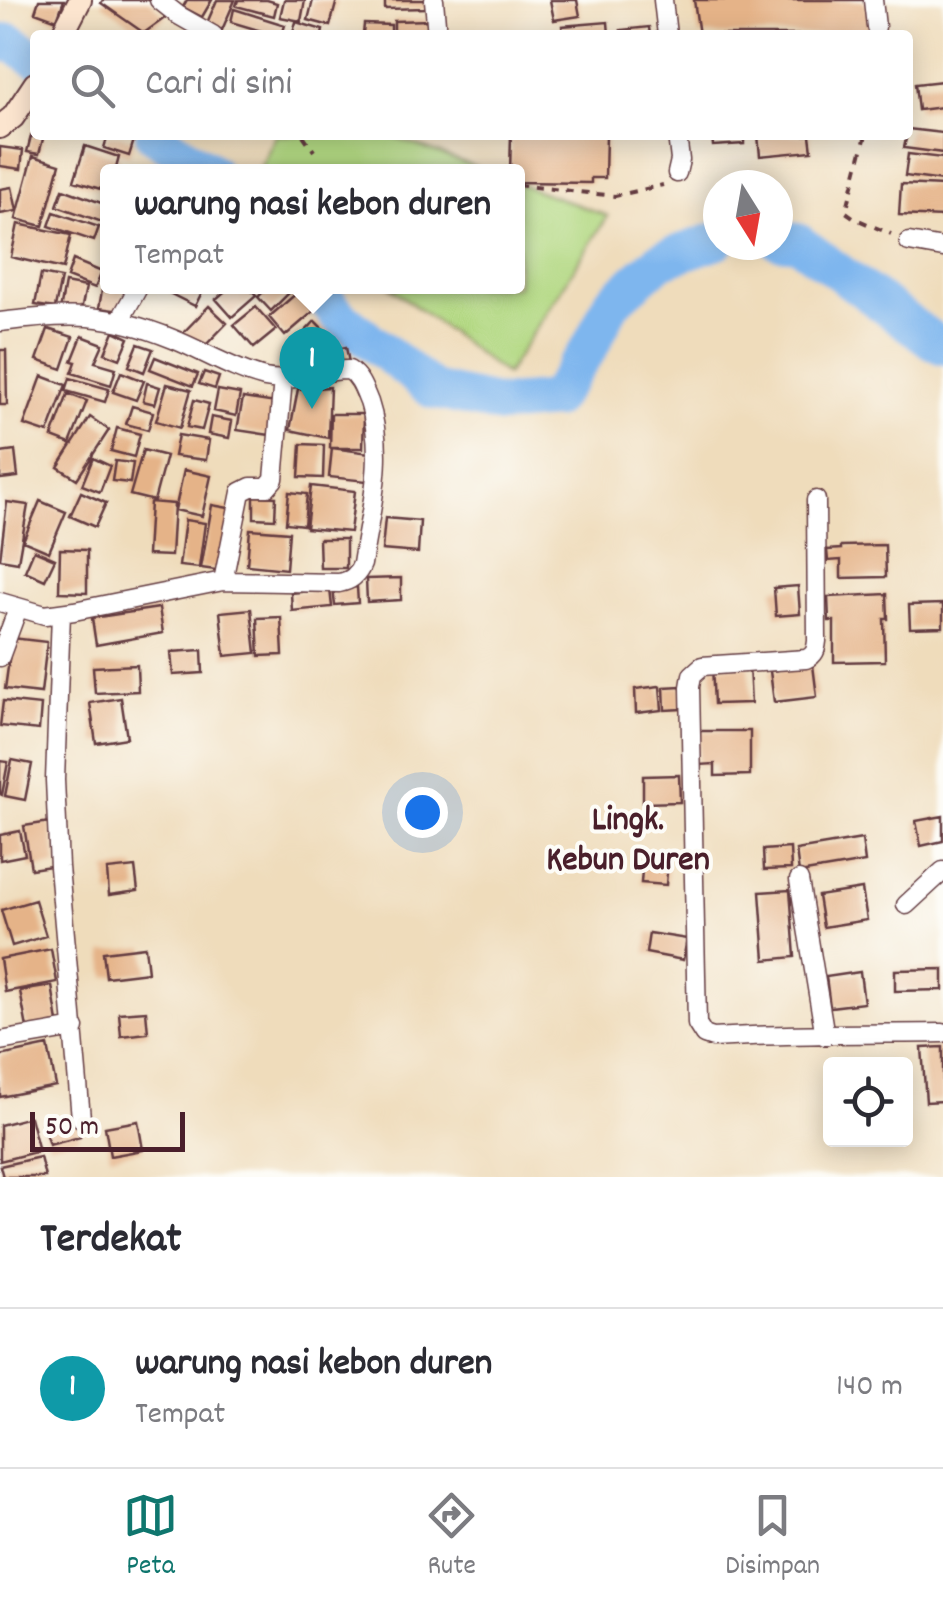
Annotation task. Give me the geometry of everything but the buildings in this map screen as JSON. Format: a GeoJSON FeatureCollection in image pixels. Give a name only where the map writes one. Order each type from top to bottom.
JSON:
{"type":"FeatureCollection","features":[{"type":"Feature","properties":{"kind":"street"},"geometry":{"type":"LineString","coordinates":[[65,30],[80,0]]}},
{"type":"Feature","properties":{"kind":"street"},"geometry":{"type":"LineString","coordinates":[[159,0],[204,30]]}},
{"type":"Feature","properties":{"kind":"street"},"geometry":{"type":"LineString","coordinates":[[434,0],[437,30]]}},
{"type":"Feature","properties":{"kind":"street"},"geometry":{"type":"LineString","coordinates":[[663,0],[666,30]]}},
{"type":"Feature","properties":{"kind":"street"},"geometry":{"type":"LineString","coordinates":[[873,0],[876,27]]}},
{"type":"Feature","properties":{"kind":"street"},"geometry":{"type":"LineString","coordinates":[[0,126],[13,117],[30,92]]}},
{"type":"Feature","properties":{"kind":"street"},"geometry":{"type":"LineString","coordinates":[[677,173],[678,140]]}},
{"type":"Feature","properties":{"kind":"street"},"geometry":{"type":"LineString","coordinates":[[910,242],[943,248]]}},
{"type":"Feature","properties":{"kind":"street"},"geometry":{"type":"LineString","coordinates":[[120,320],[135,294]]}},
{"type":"Feature","properties":{"kind":"street"},"geometry":{"type":"LineString","coordinates":[[0,322],[66,315],[120,320],[268,379],[349,370],[357,376],[366,396],[376,433],[377,471],[361,568],[352,579],[339,583],[223,582],[44,615],[9,605],[0,657]]}},
{"type":"Feature","properties":{"kind":"street"},"geometry":{"type":"LineString","coordinates":[[223,582],[242,492],[251,487],[268,487],[274,479],[283,379]]}},
{"type":"Feature","properties":{"kind":"street"},"geometry":{"type":"LineString","coordinates":[[816,500],[816,650],[812,656],[702,666],[692,675],[697,1024],[704,1035],[713,1038],[788,1033],[824,1036],[943,1032]]}},
{"type":"Feature","properties":{"kind":"street"},"geometry":{"type":"LineString","coordinates":[[61,613],[55,780],[81,1118]]}},
{"type":"Feature","properties":{"kind":"street"},"geometry":{"type":"LineString","coordinates":[[906,905],[943,871]]}},
{"type":"Feature","properties":{"kind":"street"},"geometry":{"type":"LineString","coordinates":[[799,880],[824,1036]]}},
{"type":"Feature","properties":{"kind":"street"},"geometry":{"type":"LineString","coordinates":[[0,1041],[75,1028]]}},
{"type":"Feature","properties":{"kind":"path"},"geometry":{"type":"LineString","coordinates":[[307,140],[314,151]]}},
{"type":"Feature","properties":{"kind":"path"},"geometry":{"type":"LineString","coordinates":[[865,140],[846,212],[910,242]]}},
{"type":"Feature","properties":{"kind":"path"},"geometry":{"type":"LineString","coordinates":[[525,186],[615,196],[662,186],[677,173]]}},
{"type":"Feature","properties":{"kind":"green space"},"geometry":{"type":"Polygon","coordinates":[[[274,140],[402,140],[468,164],[262,164],[274,140]]]}},
{"type":"Feature","properties":{"kind":"green space"},"geometry":{"type":"Polygon","coordinates":[[[525,186],[608,216],[506,375],[399,294],[525,294],[525,186]]]}},
{"type":"Feature","properties":{"kind":"waterway"},"geometry":{"type":"LineString","coordinates":[[0,44],[11,42],[30,55]]}},
{"type":"Feature","properties":{"kind":"waterway"},"geometry":{"type":"LineString","coordinates":[[162,140],[199,164]]}},
{"type":"Feature","properties":{"kind":"waterway"},"geometry":{"type":"LineString","coordinates":[[793,242],[943,346]]}},
{"type":"Feature","properties":{"kind":"waterway"},"geometry":{"type":"LineString","coordinates":[[321,294],[339,316],[433,390],[500,405],[553,400],[590,347],[612,302],[661,260],[703,245]]}},
{"type":"Feature","properties":{"kind":"place","name":"warung nasi kebon duren"},"geometry":{"type":"Point","coordinates":[312,409]}},
{"type":"Feature","properties":{"kind":"district","name":"Lingk. Kebun Duren"},"geometry":{"type":"Point","coordinates":[628,837]}}]}
